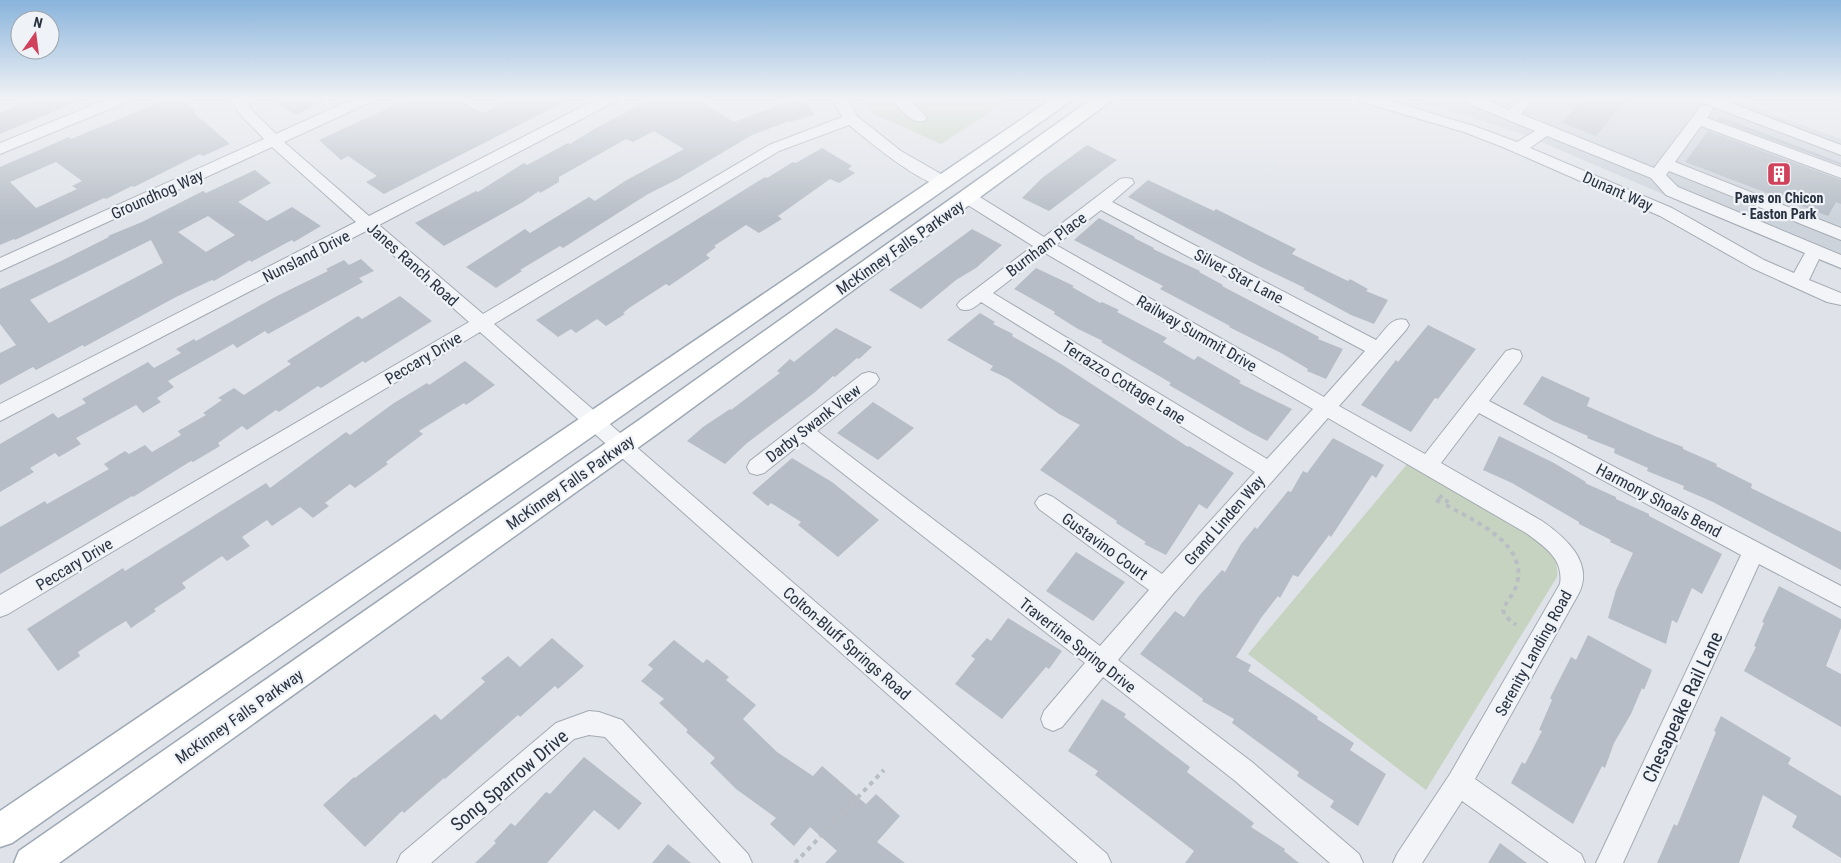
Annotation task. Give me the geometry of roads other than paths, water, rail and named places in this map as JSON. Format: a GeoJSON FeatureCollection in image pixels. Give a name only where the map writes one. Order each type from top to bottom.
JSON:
{"type":"FeatureCollection","features":[{"type":"Feature","properties":{"kind":"main road","name":"McKinney Falls Parkway"},"geometry":{"type":"LineString","coordinates":[[0,831],[942,182],[1010,138]]}},
{"type":"Feature","properties":{"kind":"main road","name":"McKinney Falls Parkway"},"geometry":{"type":"LineString","coordinates":[[32,863],[622,446],[1051,138]]}},
{"type":"Feature","properties":{"kind":"main road"},"geometry":{"type":"LineString","coordinates":[[942,182],[969,198]]}},
{"type":"Feature","properties":{"kind":"street"},"geometry":{"type":"LineString","coordinates":[[0,149],[26,138]]}},
{"type":"Feature","properties":{"kind":"street","name":"Janes Ranch Road"},"geometry":{"type":"LineString","coordinates":[[271,138],[480,324],[596,422]]}},
{"type":"Feature","properties":{"kind":"street","name":"Groundhog Way"},"geometry":{"type":"LineString","coordinates":[[0,265],[282,138]]}},
{"type":"Feature","properties":{"kind":"street","name":"Nunsland Drive"},"geometry":{"type":"LineString","coordinates":[[0,413],[533,138]]}},
{"type":"Feature","properties":{"kind":"street","name":"Peccary Drive"},"geometry":{"type":"LineString","coordinates":[[0,607],[774,148],[801,138]]}},
{"type":"Feature","properties":{"kind":"street"},"geometry":{"type":"LineString","coordinates":[[875,138],[895,154],[942,182]]}},
{"type":"Feature","properties":{"kind":"street","name":"Dunant Way"},"geometry":{"type":"LineString","coordinates":[[1493,138],[1666,212],[1734,251],[1838,301]]}},
{"type":"Feature","properties":{"kind":"street"},"geometry":{"type":"LineString","coordinates":[[1519,148],[1534,138]]}},
{"type":"Feature","properties":{"kind":"street"},"geometry":{"type":"LineString","coordinates":[[1571,138],[1662,169],[1841,234]]}},
{"type":"Feature","properties":{"kind":"street"},"geometry":{"type":"LineString","coordinates":[[1662,169],[1685,138]]}},
{"type":"Feature","properties":{"kind":"street"},"geometry":{"type":"LineString","coordinates":[[1747,138],[1841,173]]}},
{"type":"Feature","properties":{"kind":"street"},"geometry":{"type":"LineString","coordinates":[[1810,138],[1841,150]]}},
{"type":"Feature","properties":{"kind":"street"},"geometry":{"type":"LineString","coordinates":[[1662,169],[1672,191],[1841,262]]}},
{"type":"Feature","properties":{"kind":"street","name":"Burnham Place"},"geometry":{"type":"LineString","coordinates":[[974,299],[1126,183]]}},
{"type":"Feature","properties":{"kind":"street","name":"Railway Summit Drive"},"geometry":{"type":"LineString","coordinates":[[969,198],[996,213],[1044,245],[1428,465]]}},
{"type":"Feature","properties":{"kind":"street","name":"Silver Star Lane"},"geometry":{"type":"LineString","coordinates":[[1101,203],[1377,349]]}},
{"type":"Feature","properties":{"kind":"street"},"geometry":{"type":"LineString","coordinates":[[1803,219],[1840,223],[1841,220]]}},
{"type":"Feature","properties":{"kind":"street"},"geometry":{"type":"LineString","coordinates":[[1798,283],[1816,251]]}},
{"type":"Feature","properties":{"kind":"street","name":"Terrazzo Cottage Lane"},"geometry":{"type":"LineString","coordinates":[[974,299],[1268,470]]}},
{"type":"Feature","properties":{"kind":"street","name":"Grand Linden Way"},"geometry":{"type":"LineString","coordinates":[[1053,719],[1164,588],[1400,325]]}},
{"type":"Feature","properties":{"kind":"street"},"geometry":{"type":"LineString","coordinates":[[1428,465],[1513,356]]}},
{"type":"Feature","properties":{"kind":"street","name":"Darby Swank View"},"geometry":{"type":"LineString","coordinates":[[758,467],[869,379]]}},
{"type":"Feature","properties":{"kind":"street","name":"Harmony Shoals Bend"},"geometry":{"type":"LineString","coordinates":[[1477,403],[1841,597]]}},
{"type":"Feature","properties":{"kind":"street","name":"Colton-Bluff Springs Road"},"geometry":{"type":"LineString","coordinates":[[596,422],[1098,863]]}},
{"type":"Feature","properties":{"kind":"street","name":"Travertine Spring Drive"},"geometry":{"type":"LineString","coordinates":[[803,432],[1243,772],[1350,863]]}},
{"type":"Feature","properties":{"kind":"street","name":"Serenity Landing Road"},"geometry":{"type":"LineString","coordinates":[[1406,863],[1459,783],[1571,586],[1573,578],[1571,564],[1563,550],[1553,540],[1428,465]]}},
{"type":"Feature","properties":{"kind":"street","name":"Gustavino Court"},"geometry":{"type":"LineString","coordinates":[[1046,503],[1164,588]]}},
{"type":"Feature","properties":{"kind":"street","name":"Chesapeake Rail Lane"},"geometry":{"type":"LineString","coordinates":[[1609,863],[1754,551]]}},
{"type":"Feature","properties":{"kind":"street","name":"Song Sparrow Drive"},"geometry":{"type":"LineString","coordinates":[[410,863],[565,731],[586,722],[600,723],[613,728],[740,863]]}},
{"type":"Feature","properties":{"kind":"street"},"geometry":{"type":"LineString","coordinates":[[1459,783],[1572,863]]}},
{"type":"Feature","properties":{"kind":"place","name":"Paws on Chicon - Easton Park"},"geometry":{"type":"Point","coordinates":[1779,174]}}]}
